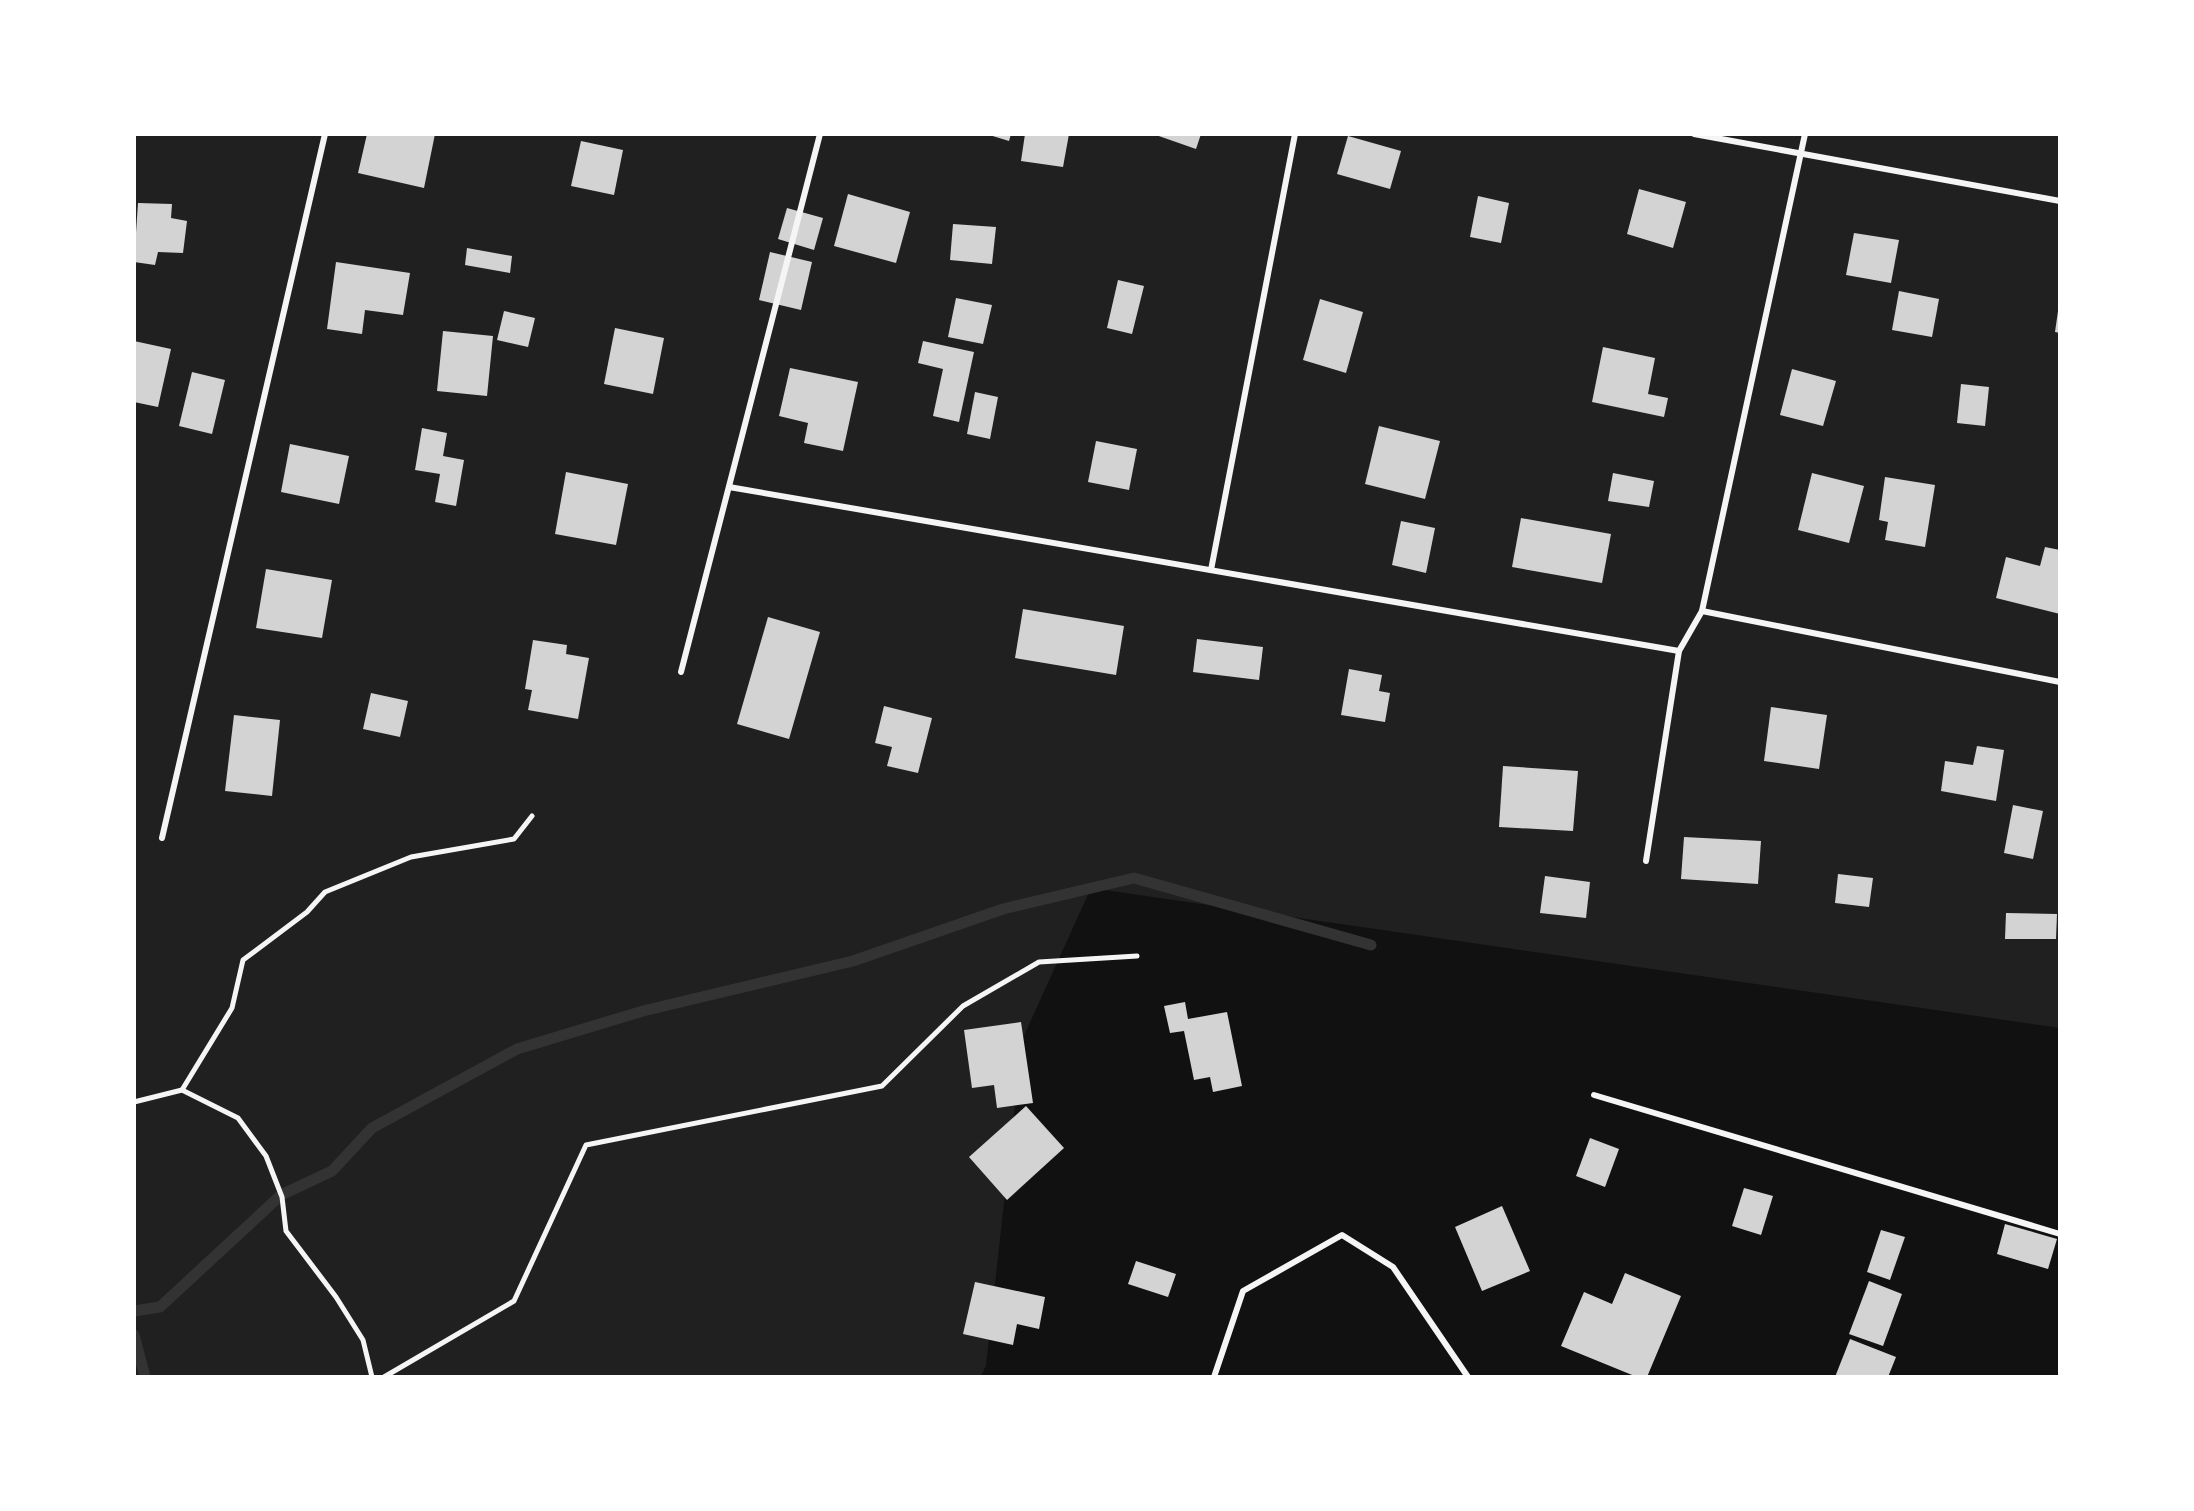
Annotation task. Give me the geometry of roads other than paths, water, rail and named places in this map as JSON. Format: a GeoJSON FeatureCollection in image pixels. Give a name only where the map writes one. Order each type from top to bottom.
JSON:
{"type":"FeatureCollection","features":[{"type":"Feature","properties":{"kind":"lane"},"geometry":{"type":"LineString","coordinates":[[162,838],[325,134]]}},
{"type":"Feature","properties":{"kind":"lane"},"geometry":{"type":"LineString","coordinates":[[681,672],[820,134]]}},
{"type":"Feature","properties":{"kind":"lane"},"geometry":{"type":"LineString","coordinates":[[1211,570],[1295,134]]}},
{"type":"Feature","properties":{"kind":"lane"},"geometry":{"type":"LineString","coordinates":[[1694,134],[2060,201]]}},
{"type":"Feature","properties":{"kind":"lane"},"geometry":{"type":"LineString","coordinates":[[1646,861],[1679,651],[1702,611],[1805,134]]}},
{"type":"Feature","properties":{"kind":"lane"},"geometry":{"type":"LineString","coordinates":[[729,487],[1679,651]]}},
{"type":"Feature","properties":{"kind":"lane"},"geometry":{"type":"LineString","coordinates":[[1702,611],[2060,682]]}},
{"type":"Feature","properties":{"kind":"lane"},"geometry":{"type":"LineString","coordinates":[[1594,1095],[2060,1234]]}},
{"type":"Feature","properties":{"kind":"lane"},"geometry":{"type":"LineString","coordinates":[[1214,1377],[1243,1291],[1342,1235],[1393,1267],[1468,1377]]}},
{"type":"Feature","properties":{"kind":"waterway"},"geometry":{"type":"LineString","coordinates":[[134,1311],[160,1307],[281,1195],[332,1171],[372,1128],[517,1049],[643,1011],[853,961],[1003,909],[1134,878],[1371,945]]}},
{"type":"Feature","properties":{"kind":"waterway"},"geometry":{"type":"LineString","coordinates":[[134,1335],[145,1377]]}}]}
